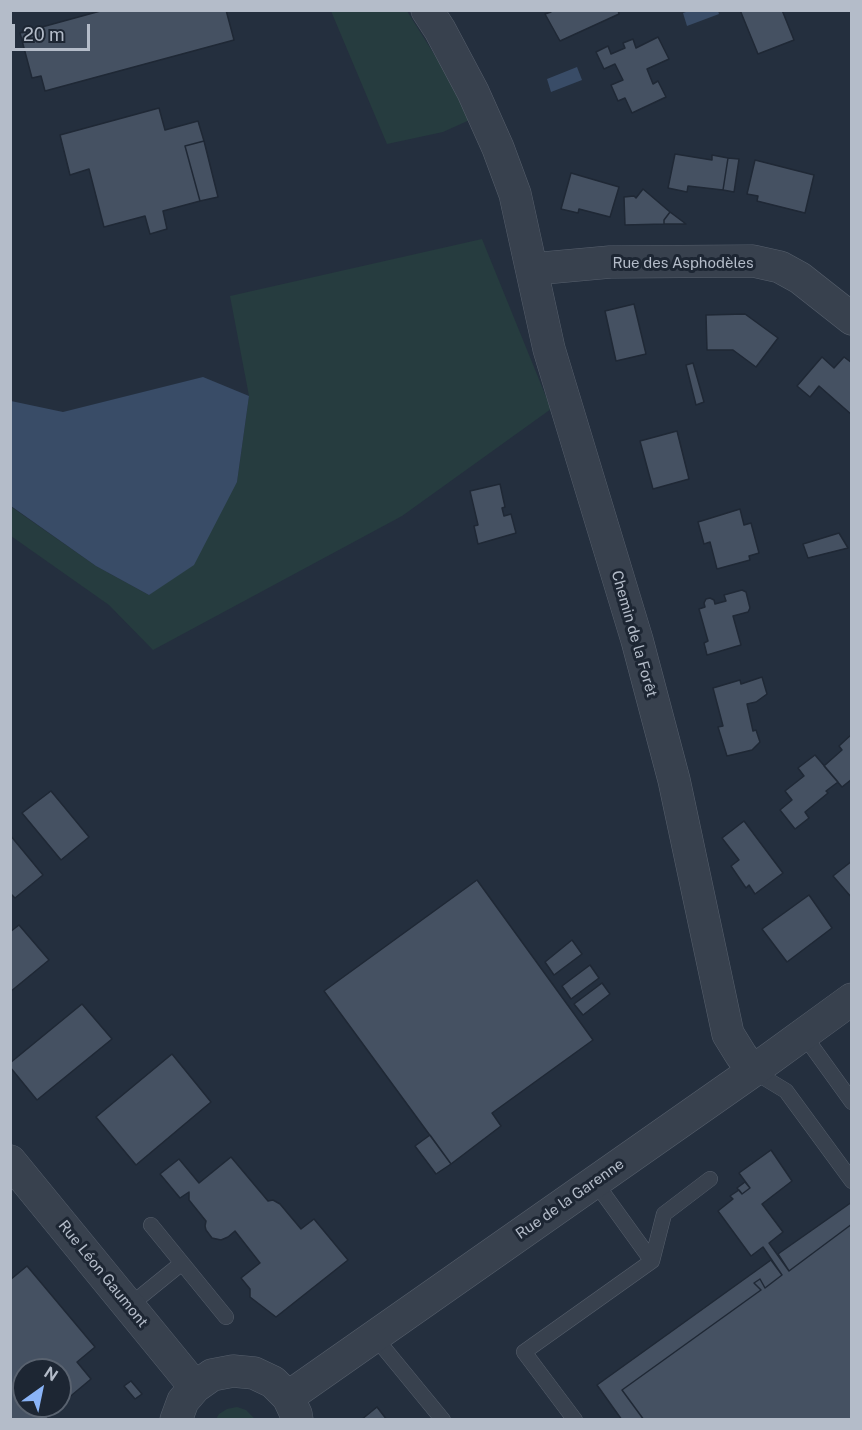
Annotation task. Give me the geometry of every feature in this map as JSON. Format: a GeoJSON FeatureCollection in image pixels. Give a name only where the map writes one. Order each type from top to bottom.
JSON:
{"type":"FeatureCollection","features":[{"type":"Feature","properties":{"kind":"street","name":"Chemin de la Forêt"},"geometry":{"type":"LineString","coordinates":[[427,10],[473,92],[515,194],[549,349],[637,640],[671,770],[728,1034],[753,1071]]}},
{"type":"Feature","properties":{"kind":"street","name":"Rue des Asphodèles"},"geometry":{"type":"LineString","coordinates":[[533,269],[610,262],[753,261],[780,267],[800,278],[852,319]]}},
{"type":"Feature","properties":{"kind":"street","name":"Rue de la Garenne"},"geometry":{"type":"LineString","coordinates":[[292,1408],[374,1336],[753,1071],[852,999]]}},
{"type":"Feature","properties":{"kind":"street","name":"Rue Léon Gaumont"},"geometry":{"type":"LineString","coordinates":[[10,1161],[195,1387]]}},
{"type":"Feature","properties":{"kind":"street"},"geometry":{"type":"LineString","coordinates":[[176,1419],[183,1401],[195,1387],[212,1375],[233,1371],[254,1373],[273,1382],[292,1408]]}},
{"type":"Feature","properties":{"kind":"lane"},"geometry":{"type":"LineString","coordinates":[[803,1034],[852,1102]]}},
{"type":"Feature","properties":{"kind":"lane"},"geometry":{"type":"LineString","coordinates":[[753,1071],[786,1091],[852,1181]]}},
{"type":"Feature","properties":{"kind":"lane"},"geometry":{"type":"LineString","coordinates":[[575,1419],[524,1352],[652,1261],[664,1214],[710,1179]]}},
{"type":"Feature","properties":{"kind":"lane"},"geometry":{"type":"LineString","coordinates":[[595,1182],[652,1261]]}},
{"type":"Feature","properties":{"kind":"lane"},"geometry":{"type":"LineString","coordinates":[[151,1225],[226,1317]]}},
{"type":"Feature","properties":{"kind":"lane"},"geometry":{"type":"LineString","coordinates":[[129,1306],[182,1263]]}},
{"type":"Feature","properties":{"kind":"lane"},"geometry":{"type":"LineString","coordinates":[[374,1336],[443,1419]]}},
{"type":"Feature","properties":{"kind":"green space"},"geometry":{"type":"Polygon","coordinates":[[[331,11],[407,11],[474,118],[443,132],[387,144],[331,11]]]}},
{"type":"Feature","properties":{"kind":"green space"},"geometry":{"type":"Polygon","coordinates":[[[482,239],[551,409],[402,516],[153,650],[109,605],[11,536],[10,506],[96,566],[149,595],[237,482],[249,396],[230,296],[482,239]]]}},
{"type":"Feature","properties":{"kind":"green space"},"geometry":{"type":"Polygon","coordinates":[[[237,1407],[246,1410],[255,1419],[216,1419],[227,1409],[237,1407]]]}},
{"type":"Feature","properties":{"kind":"water"},"geometry":{"type":"Polygon","coordinates":[[[689,11],[718,11],[719,14],[687,26],[683,13],[689,11]]]}},
{"type":"Feature","properties":{"kind":"water"},"geometry":{"type":"Polygon","coordinates":[[[577,67],[582,80],[551,92],[547,79],[577,67]]]}},
{"type":"Feature","properties":{"kind":"water"},"geometry":{"type":"Polygon","coordinates":[[[203,377],[249,396],[237,482],[194,565],[149,595],[96,566],[11,506],[11,401],[63,412],[203,377]]]}},
{"type":"Feature","properties":{"kind":"building"},"geometry":{"type":"Polygon","coordinates":[[[104,10],[226,10],[234,40],[45,91],[41,76],[32,78],[20,33],[104,10]]]}},
{"type":"Feature","properties":{"kind":"building"},"geometry":{"type":"Polygon","coordinates":[[[550,10],[618,10],[619,14],[560,41],[545,14],[551,12],[550,10]]]}},
{"type":"Feature","properties":{"kind":"building"},"geometry":{"type":"Polygon","coordinates":[[[740,10],[782,10],[794,40],[758,54],[740,10]]]}},
{"type":"Feature","properties":{"kind":"building"},"geometry":{"type":"Polygon","coordinates":[[[658,37],[669,59],[647,69],[653,84],[658,81],[666,97],[632,113],[625,98],[618,101],[611,85],[623,80],[615,64],[604,69],[596,52],[608,46],[611,54],[625,48],[623,43],[633,39],[636,48],[658,37]]]}},
{"type":"Feature","properties":{"kind":"building"},"geometry":{"type":"Polygon","coordinates":[[[159,108],[165,130],[198,121],[204,141],[185,146],[200,201],[163,211],[167,229],[150,234],[145,216],[104,227],[89,169],[70,175],[60,135],[159,108]]]}},
{"type":"Feature","properties":{"kind":"building"},"geometry":{"type":"Polygon","coordinates":[[[204,141],[218,197],[200,201],[185,146],[204,141]]]}},
{"type":"Feature","properties":{"kind":"building"},"geometry":{"type":"Polygon","coordinates":[[[675,154],[712,160],[712,155],[728,158],[723,190],[688,186],[687,192],[668,188],[675,154]]]}},
{"type":"Feature","properties":{"kind":"building"},"geometry":{"type":"Polygon","coordinates":[[[728,158],[739,159],[734,192],[723,190],[728,158]]]}},
{"type":"Feature","properties":{"kind":"building"},"geometry":{"type":"Polygon","coordinates":[[[755,160],[814,175],[805,213],[757,201],[758,196],[747,194],[755,160]]]}},
{"type":"Feature","properties":{"kind":"building"},"geometry":{"type":"Polygon","coordinates":[[[571,173],[619,187],[610,217],[579,209],[578,213],[561,209],[571,173]]]}},
{"type":"Feature","properties":{"kind":"building"},"geometry":{"type":"Polygon","coordinates":[[[643,189],[670,212],[664,224],[625,225],[624,197],[634,196],[636,198],[643,189]]]}},
{"type":"Feature","properties":{"kind":"building"},"geometry":{"type":"Polygon","coordinates":[[[670,212],[686,224],[664,224],[670,212]]]}},
{"type":"Feature","properties":{"kind":"building"},"geometry":{"type":"Polygon","coordinates":[[[634,304],[646,354],[616,361],[605,311],[634,304]]]}},
{"type":"Feature","properties":{"kind":"building"},"geometry":{"type":"Polygon","coordinates":[[[745,314],[778,338],[756,367],[733,350],[707,350],[706,315],[745,314]]]}},
{"type":"Feature","properties":{"kind":"building"},"geometry":{"type":"Polygon","coordinates":[[[822,357],[834,368],[844,357],[852,363],[852,415],[819,386],[810,397],[797,386],[822,357]]]}},
{"type":"Feature","properties":{"kind":"building"},"geometry":{"type":"Polygon","coordinates":[[[693,363],[704,402],[696,405],[686,365],[693,363]]]}},
{"type":"Feature","properties":{"kind":"building"},"geometry":{"type":"Polygon","coordinates":[[[677,431],[689,479],[653,489],[640,441],[677,431]]]}},
{"type":"Feature","properties":{"kind":"building"},"geometry":{"type":"Polygon","coordinates":[[[500,484],[505,507],[502,508],[504,516],[511,514],[516,533],[478,544],[474,526],[478,525],[470,491],[500,484]]]}},
{"type":"Feature","properties":{"kind":"building"},"geometry":{"type":"Polygon","coordinates":[[[740,509],[744,525],[751,523],[759,553],[749,556],[750,560],[717,569],[710,542],[704,544],[698,522],[740,509]]]}},
{"type":"Feature","properties":{"kind":"building"},"geometry":{"type":"Polygon","coordinates":[[[839,533],[848,548],[808,558],[803,544],[839,533]]]}},
{"type":"Feature","properties":{"kind":"building"},"geometry":{"type":"Polygon","coordinates":[[[742,590],[746,592],[750,608],[748,612],[733,616],[741,645],[707,655],[704,643],[708,641],[699,609],[705,607],[706,599],[714,600],[715,604],[726,601],[724,595],[742,590]]]}},
{"type":"Feature","properties":{"kind":"building"},"geometry":{"type":"Polygon","coordinates":[[[762,677],[767,694],[756,702],[747,704],[753,731],[756,730],[760,742],[752,750],[727,756],[718,727],[723,726],[713,688],[740,680],[741,684],[762,677]]]}},
{"type":"Feature","properties":{"kind":"building"},"geometry":{"type":"Polygon","coordinates":[[[852,734],[852,779],[842,787],[824,766],[842,750],[839,746],[852,734]]]}},
{"type":"Feature","properties":{"kind":"building"},"geometry":{"type":"Polygon","coordinates":[[[815,755],[838,782],[805,812],[809,818],[795,829],[780,810],[792,800],[785,791],[804,776],[798,768],[815,755]]]}},
{"type":"Feature","properties":{"kind":"building"},"geometry":{"type":"Polygon","coordinates":[[[51,791],[89,837],[61,860],[22,813],[51,791]]]}},
{"type":"Feature","properties":{"kind":"building"},"geometry":{"type":"Polygon","coordinates":[[[744,821],[783,873],[755,894],[749,885],[746,888],[731,866],[739,860],[722,838],[744,821]]]}},
{"type":"Feature","properties":{"kind":"building"},"geometry":{"type":"Polygon","coordinates":[[[10,835],[43,875],[15,898],[10,893],[10,835]]]}},
{"type":"Feature","properties":{"kind":"building"},"geometry":{"type":"Polygon","coordinates":[[[852,861],[852,898],[833,876],[852,861]]]}},
{"type":"Feature","properties":{"kind":"building"},"geometry":{"type":"Polygon","coordinates":[[[477,880],[593,1040],[492,1113],[501,1126],[451,1164],[324,991],[477,880]]]}},
{"type":"Feature","properties":{"kind":"building"},"geometry":{"type":"Polygon","coordinates":[[[809,895],[832,928],[787,962],[762,929],[809,895]]]}},
{"type":"Feature","properties":{"kind":"building"},"geometry":{"type":"Polygon","coordinates":[[[19,925],[49,960],[10,992],[10,932],[19,925]]]}},
{"type":"Feature","properties":{"kind":"building"},"geometry":{"type":"Polygon","coordinates":[[[572,940],[582,954],[554,975],[545,962],[572,940]]]}},
{"type":"Feature","properties":{"kind":"building"},"geometry":{"type":"Polygon","coordinates":[[[590,965],[599,978],[571,999],[562,986],[590,965]]]}},
{"type":"Feature","properties":{"kind":"building"},"geometry":{"type":"Polygon","coordinates":[[[602,983],[610,994],[583,1015],[574,1004],[602,983]]]}},
{"type":"Feature","properties":{"kind":"building"},"geometry":{"type":"Polygon","coordinates":[[[82,1004],[112,1039],[37,1100],[10,1067],[10,1063],[82,1004]]]}},
{"type":"Feature","properties":{"kind":"building"},"geometry":{"type":"Polygon","coordinates":[[[172,1054],[211,1102],[136,1165],[96,1117],[172,1054]]]}},
{"type":"Feature","properties":{"kind":"building"},"geometry":{"type":"Polygon","coordinates":[[[430,1135],[451,1164],[436,1174],[415,1146],[430,1135]]]}},
{"type":"Feature","properties":{"kind":"building"},"geometry":{"type":"Polygon","coordinates":[[[771,1150],[792,1181],[762,1204],[783,1232],[769,1243],[789,1271],[852,1224],[852,1420],[644,1420],[622,1390],[761,1290],[754,1283],[760,1279],[765,1288],[782,1275],[763,1247],[751,1256],[718,1211],[733,1199],[730,1196],[739,1190],[742,1194],[750,1188],[739,1173],[771,1150]]]}},
{"type":"Feature","properties":{"kind":"building"},"geometry":{"type":"Polygon","coordinates":[[[231,1157],[268,1201],[273,1200],[280,1204],[301,1229],[314,1219],[348,1260],[276,1317],[250,1297],[250,1289],[241,1278],[260,1263],[235,1231],[221,1240],[212,1238],[206,1230],[206,1221],[189,1200],[189,1192],[180,1198],[160,1174],[179,1159],[199,1183],[231,1157]]]}},
{"type":"Feature","properties":{"kind":"building"},"geometry":{"type":"Polygon","coordinates":[[[745,1182],[750,1188],[742,1194],[737,1188],[745,1182]]]}},
{"type":"Feature","properties":{"kind":"building"},"geometry":{"type":"Polygon","coordinates":[[[852,1202],[852,1224],[789,1271],[778,1254],[852,1202]]]}},
{"type":"Feature","properties":{"kind":"building"},"geometry":{"type":"Polygon","coordinates":[[[771,1260],[782,1275],[765,1288],[760,1279],[754,1283],[761,1290],[622,1390],[644,1420],[622,1420],[597,1385],[771,1260]]]}},
{"type":"Feature","properties":{"kind":"building"},"geometry":{"type":"Polygon","coordinates":[[[27,1266],[95,1347],[77,1362],[91,1379],[72,1395],[72,1358],[12,1358],[12,1418],[48,1418],[49,1420],[10,1420],[10,1280],[27,1266]]]}},
{"type":"Feature","properties":{"kind":"building"},"geometry":{"type":"Polygon","coordinates":[[[131,1381],[142,1394],[135,1399],[124,1386],[131,1381]]]}},
{"type":"Feature","properties":{"kind":"building"},"geometry":{"type":"Polygon","coordinates":[[[377,1407],[387,1420],[361,1420],[377,1407]]]}}]}
